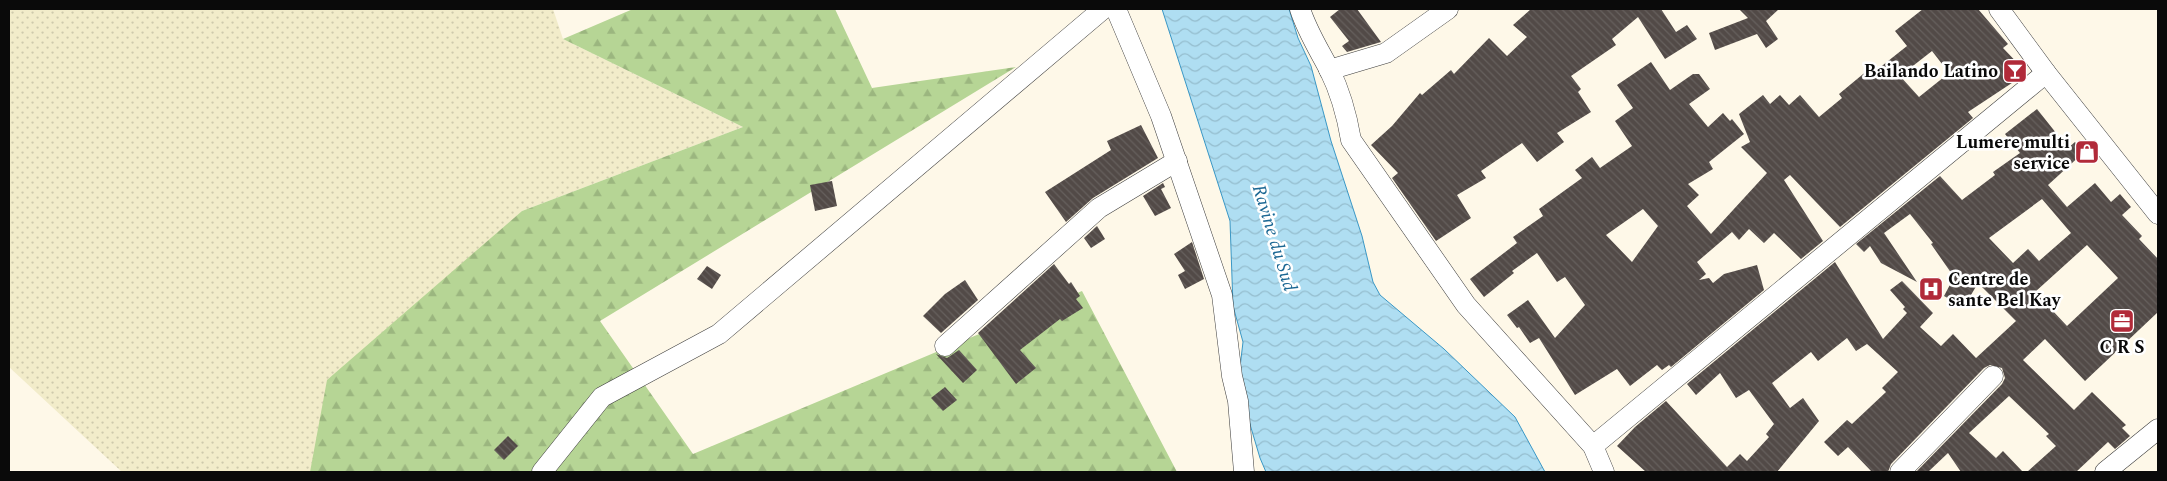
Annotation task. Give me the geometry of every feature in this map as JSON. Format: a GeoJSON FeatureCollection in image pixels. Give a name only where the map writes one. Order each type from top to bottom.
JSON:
{"type":"FeatureCollection","features":[{"type":"Feature","properties":{"kind":"street"},"geometry":{"type":"LineString","coordinates":[[542,472],[602,397],[719,334],[1103,9]]}},
{"type":"Feature","properties":{"kind":"street"},"geometry":{"type":"LineString","coordinates":[[1116,9],[1161,116],[1222,295],[1232,376],[1238,401],[1244,472]]}},
{"type":"Feature","properties":{"kind":"street"},"geometry":{"type":"LineString","coordinates":[[1300,9],[1307,33],[1329,70],[1348,119],[1351,140],[1466,305],[1593,446],[1604,472]]}},
{"type":"Feature","properties":{"kind":"street"},"geometry":{"type":"LineString","coordinates":[[1329,70],[1386,53],[1448,9]]}},
{"type":"Feature","properties":{"kind":"street"},"geometry":{"type":"LineString","coordinates":[[2000,9],[2046,74],[2158,214]]}},
{"type":"Feature","properties":{"kind":"street"},"geometry":{"type":"LineString","coordinates":[[1593,446],[2046,74]]}},
{"type":"Feature","properties":{"kind":"street"},"geometry":{"type":"LineString","coordinates":[[945,346],[1099,208],[1177,162]]}},
{"type":"Feature","properties":{"kind":"street"},"geometry":{"type":"LineString","coordinates":[[1900,472],[1993,376]]}},
{"type":"Feature","properties":{"kind":"street"},"geometry":{"type":"LineString","coordinates":[[2105,472],[2158,429]]}},
{"type":"Feature","properties":{"kind":"shaded area"},"geometry":{"type":"Polygon","coordinates":[[[9,9],[553,9],[563,39],[743,127],[522,211],[310,472],[122,472],[9,367],[9,9]]]}},
{"type":"Feature","properties":{"kind":"green space"},"geometry":{"type":"Polygon","coordinates":[[[633,9],[835,9],[872,88],[1016,67],[600,321],[693,454],[1082,291],[1177,472],[310,472],[327,380],[522,211],[743,127],[563,39],[633,9]]]}},
{"type":"Feature","properties":{"kind":"water","name":"Ravine du Sud"},"geometry":{"type":"Polygon","coordinates":[[[1162,9],[1289,9],[1298,38],[1311,66],[1331,141],[1362,236],[1373,282],[1380,295],[1444,349],[1515,417],[1545,472],[1266,472],[1238,384],[1243,342],[1233,306],[1230,221],[1162,9]]]}},
{"type":"Feature","properties":{"kind":"building"},"geometry":{"type":"Polygon","coordinates":[[[1340,9],[1357,9],[1381,42],[1347,52],[1342,46],[1349,41],[1330,17],[1340,9]]]}},
{"type":"Feature","properties":{"kind":"building"},"geometry":{"type":"Polygon","coordinates":[[[1531,9],[1661,9],[1676,32],[1687,25],[1697,39],[1665,59],[1638,17],[1612,39],[1616,45],[1571,76],[1581,89],[1578,92],[1591,112],[1557,133],[1564,142],[1537,162],[1522,143],[1481,171],[1486,178],[1457,195],[1471,218],[1436,241],[1392,178],[1398,173],[1371,145],[1392,126],[1420,93],[1422,95],[1451,70],[1454,74],[1489,38],[1507,56],[1527,37],[1513,25],[1531,9]]]}},
{"type":"Feature","properties":{"kind":"building"},"geometry":{"type":"Polygon","coordinates":[[[1739,9],[1779,9],[1766,21],[1778,39],[1766,48],[1757,34],[1715,50],[1709,33],[1748,18],[1739,9]]]}},
{"type":"Feature","properties":{"kind":"building"},"geometry":{"type":"Polygon","coordinates":[[[1923,9],[1978,9],[2008,44],[2003,48],[2027,73],[1968,112],[1973,118],[1840,227],[1790,175],[1784,180],[1823,241],[1801,259],[1774,233],[1764,243],[1749,229],[1739,240],[1732,232],[1697,262],[1706,274],[1699,280],[1709,278],[1713,283],[1724,274],[1757,265],[1764,290],[1671,367],[1669,365],[1662,370],[1657,365],[1630,386],[1617,369],[1575,395],[1539,338],[1530,343],[1519,327],[1517,328],[1507,315],[1528,300],[1555,338],[1585,305],[1565,277],[1557,282],[1537,253],[1512,271],[1514,273],[1484,297],[1470,279],[1517,243],[1513,237],[1543,216],[1539,209],[1582,178],[1575,170],[1592,157],[1600,168],[1632,146],[1615,121],[1633,108],[1617,85],[1651,62],[1670,90],[1693,74],[1699,74],[1710,89],[1689,104],[1708,127],[1723,113],[1730,121],[1732,119],[1744,134],[1709,162],[1713,169],[1688,184],[1699,195],[1687,206],[1711,234],[1767,173],[1741,147],[1750,142],[1739,114],[1763,95],[1770,104],[1780,95],[1789,105],[1800,95],[1819,117],[1842,98],[1839,94],[1874,65],[1878,69],[1907,46],[1895,31],[1923,9]],[[1932,51],[1900,76],[1919,97],[1949,73],[1932,51]],[[1643,209],[1606,235],[1632,262],[1658,226],[1643,209]]]}},
{"type":"Feature","properties":{"kind":"building"},"geometry":{"type":"Polygon","coordinates":[[[2037,109],[2068,148],[2075,142],[2083,153],[2048,185],[2067,207],[2095,183],[2111,202],[2120,194],[2131,207],[2122,215],[2142,236],[2139,239],[2158,259],[2158,312],[2085,381],[2045,339],[2023,360],[2074,410],[2092,392],[2126,425],[2122,428],[2130,436],[2115,449],[2108,442],[2076,472],[2027,472],[2056,446],[2046,436],[2049,434],[2009,396],[1969,433],[1996,458],[2003,451],[2023,472],[1961,472],[1948,453],[1928,472],[1916,472],[2002,384],[2005,378],[2002,368],[1990,365],[1984,368],[1891,464],[1888,472],[1872,472],[1848,447],[1838,456],[1824,442],[1847,420],[1852,424],[1886,392],[1882,388],[1898,372],[1867,344],[1856,351],[1847,338],[1818,361],[1811,352],[1772,383],[1790,408],[1803,398],[1819,421],[1777,472],[1646,472],[1617,446],[1635,427],[1666,401],[1727,467],[1740,454],[1747,461],[1769,437],[1766,434],[1774,424],[1749,390],[1736,398],[1720,373],[1696,395],[1687,384],[1835,262],[1883,339],[1907,313],[1903,309],[1905,307],[1890,290],[1902,281],[1933,313],[1920,327],[1941,346],[1953,334],[1976,358],[2016,321],[1978,283],[1964,307],[1944,296],[1954,277],[1931,244],[1933,243],[1910,214],[1884,233],[1917,282],[1881,263],[1870,246],[1864,252],[1856,244],[1940,176],[1962,200],[1995,175],[1993,172],[2020,153],[2005,134],[2037,109]],[[2042,199],[1989,238],[2013,263],[2028,249],[2039,261],[2071,233],[2042,199]],[[2087,245],[2035,292],[2067,326],[2118,278],[2087,245]]]}},
{"type":"Feature","properties":{"kind":"building"},"geometry":{"type":"Polygon","coordinates":[[[1141,125],[1158,158],[1093,198],[1066,222],[1045,192],[1111,150],[1107,141],[1141,125]]]}},
{"type":"Feature","properties":{"kind":"building"},"geometry":{"type":"Polygon","coordinates":[[[832,181],[837,206],[815,211],[810,185],[832,181]]]}},
{"type":"Feature","properties":{"kind":"building"},"geometry":{"type":"Polygon","coordinates":[[[1163,183],[1165,187],[1161,189],[1171,208],[1155,216],[1143,196],[1163,183]]]}},
{"type":"Feature","properties":{"kind":"building"},"geometry":{"type":"Polygon","coordinates":[[[1097,226],[1105,239],[1091,248],[1084,238],[1097,226]]]}},
{"type":"Feature","properties":{"kind":"building"},"geometry":{"type":"Polygon","coordinates":[[[1192,242],[1204,279],[1185,289],[1178,275],[1185,271],[1174,254],[1192,242]]]}},
{"type":"Feature","properties":{"kind":"building"},"geometry":{"type":"Polygon","coordinates":[[[1054,264],[1069,284],[1071,282],[1080,296],[1076,299],[1083,308],[1062,321],[1060,319],[1020,350],[1036,368],[1016,384],[978,333],[1054,264]]]}},
{"type":"Feature","properties":{"kind":"building"},"geometry":{"type":"Polygon","coordinates":[[[707,266],[721,275],[712,289],[697,279],[707,266]]]}},
{"type":"Feature","properties":{"kind":"building"},"geometry":{"type":"Polygon","coordinates":[[[965,280],[978,300],[941,333],[923,316],[945,294],[965,280]]]}},
{"type":"Feature","properties":{"kind":"building"},"geometry":{"type":"Polygon","coordinates":[[[959,350],[977,370],[963,383],[936,354],[947,358],[959,350]]]}},
{"type":"Feature","properties":{"kind":"building"},"geometry":{"type":"Polygon","coordinates":[[[945,387],[957,400],[943,411],[931,398],[945,387]]]}},
{"type":"Feature","properties":{"kind":"building"},"geometry":{"type":"Polygon","coordinates":[[[508,436],[518,446],[504,460],[494,450],[508,436]]]}},
{"type":"Feature","properties":{"kind":"place","name":"Bailando Latino"},"geometry":{"type":"Point","coordinates":[2015,71]}},
{"type":"Feature","properties":{"kind":"place","name":"Lumere multi service"},"geometry":{"type":"Point","coordinates":[2087,152]}},
{"type":"Feature","properties":{"kind":"place","name":"Centre de sante Bel Kay"},"geometry":{"type":"Point","coordinates":[1931,289]}},
{"type":"Feature","properties":{"kind":"place","name":"C R S"},"geometry":{"type":"Point","coordinates":[2122,321]}}]}
